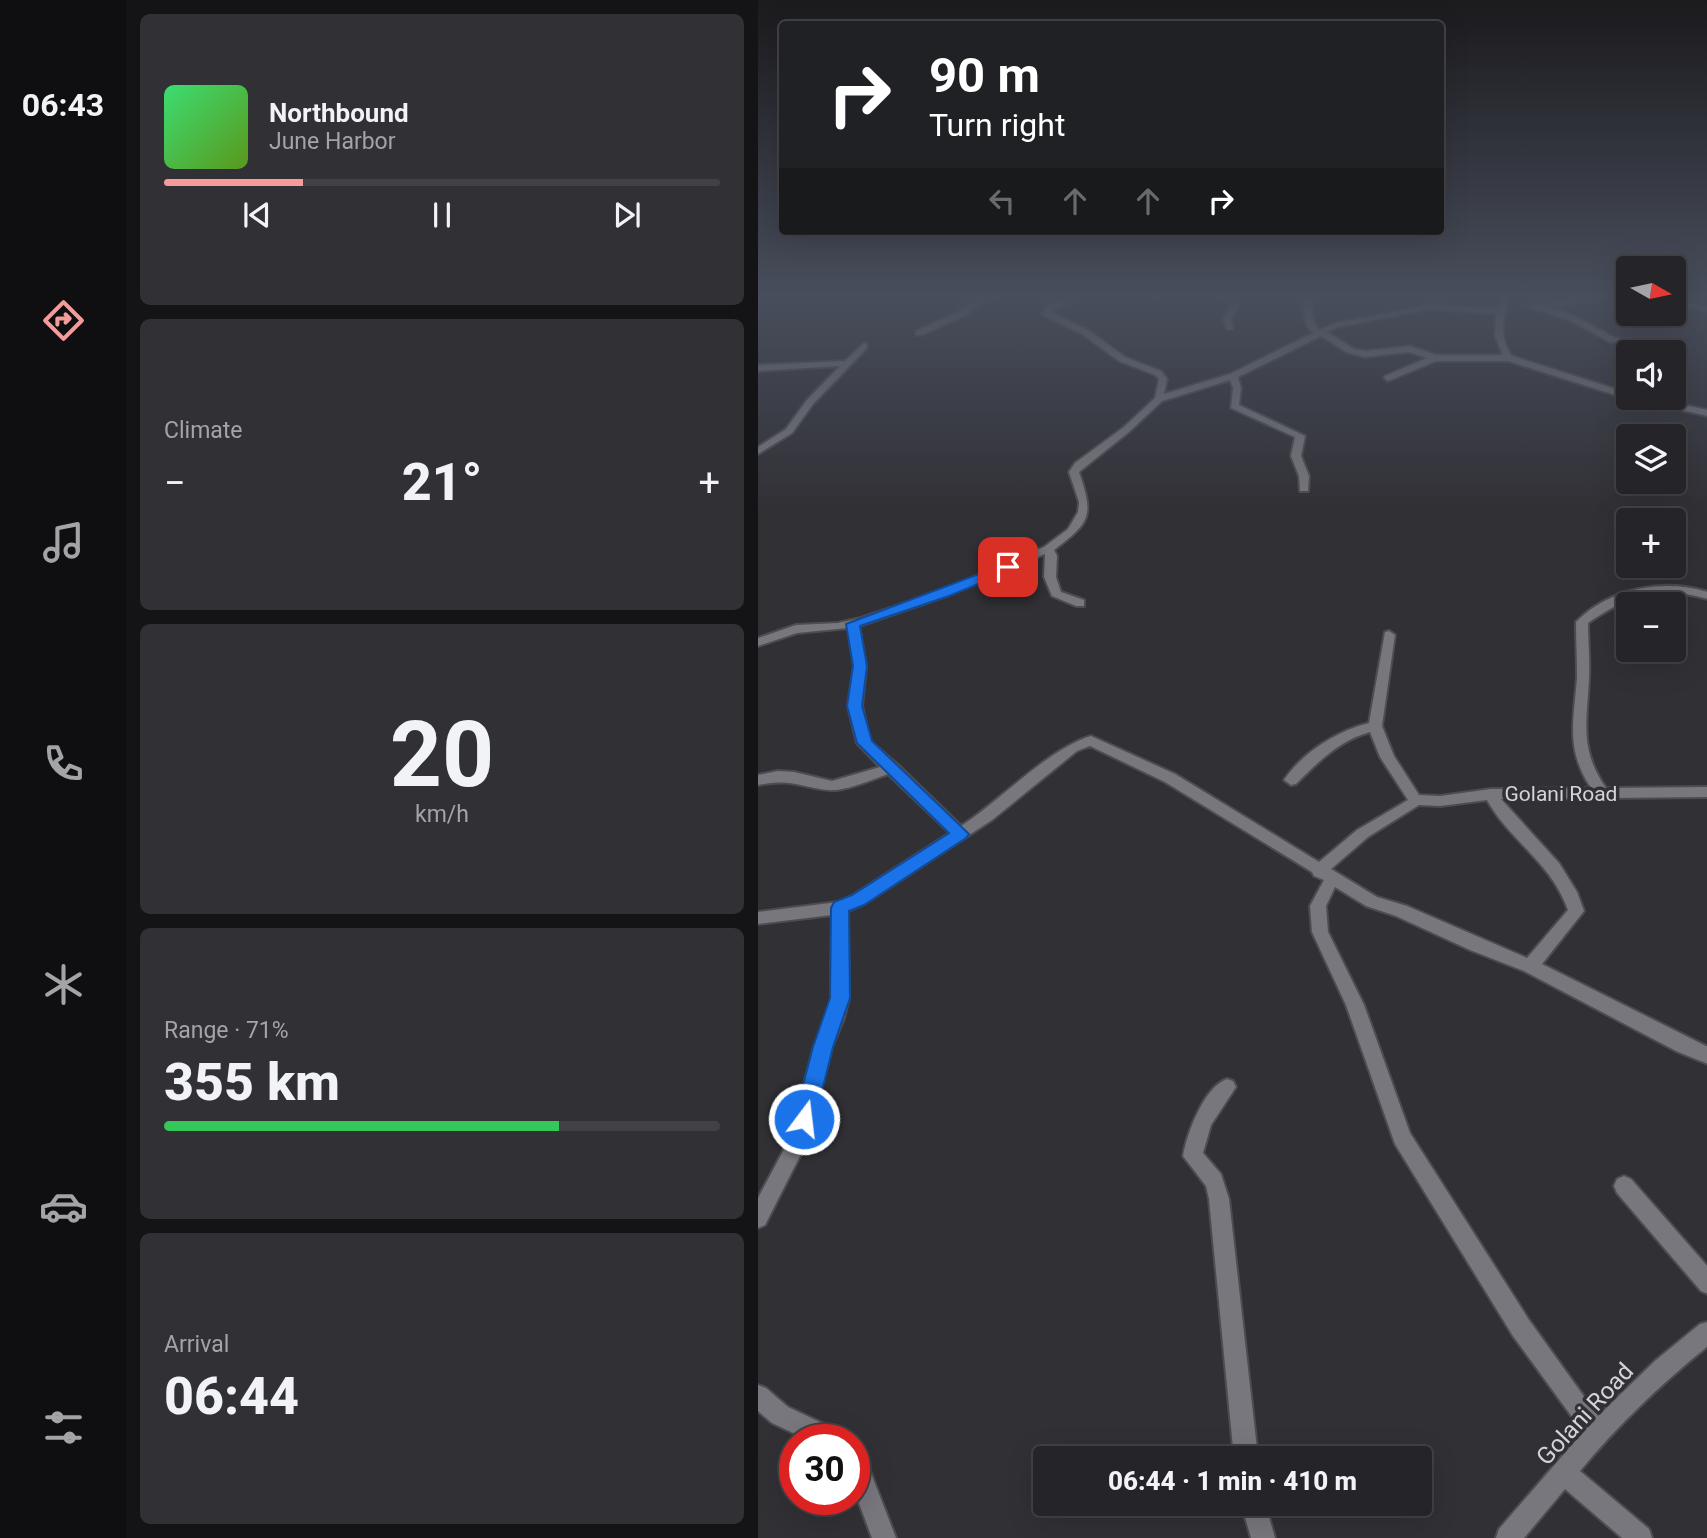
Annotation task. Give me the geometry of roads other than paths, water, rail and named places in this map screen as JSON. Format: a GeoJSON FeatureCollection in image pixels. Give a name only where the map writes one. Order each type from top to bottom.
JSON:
{"type":"FeatureCollection","features":[{"type":"Feature","properties":{"kind":"street"},"geometry":{"type":"LineString","coordinates":[[758,368],[780,367]]}},
{"type":"Feature","properties":{"kind":"street"},"geometry":{"type":"LineString","coordinates":[[758,452],[789,431],[810,402],[843,367]]}},
{"type":"Feature","properties":{"kind":"street"},"geometry":{"type":"LineString","coordinates":[[1142,367],[1158,373],[1163,379],[1159,399]]}},
{"type":"Feature","properties":{"kind":"street"},"geometry":{"type":"LineString","coordinates":[[758,642],[796,629],[853,624],[945,593],[1048,549],[1072,531],[1083,512],[1084,502],[1074,472],[1079,465],[1127,429],[1159,399],[1233,376],[1251,367]]}},
{"type":"Feature","properties":{"kind":"street"},"geometry":{"type":"LineString","coordinates":[[1388,378],[1414,367]]}},
{"type":"Feature","properties":{"kind":"street"},"geometry":{"type":"LineString","coordinates":[[1536,367],[1616,392]]}},
{"type":"Feature","properties":{"kind":"street"},"geometry":{"type":"LineString","coordinates":[[1233,376],[1237,388],[1234,406],[1300,436],[1296,456],[1304,476],[1304,489]]}},
{"type":"Feature","properties":{"kind":"street"},"geometry":{"type":"LineString","coordinates":[[1686,409],[1707,413]]}},
{"type":"Feature","properties":{"kind":"street"},"geometry":{"type":"LineString","coordinates":[[1048,549],[1051,556],[1050,577],[1056,594],[1080,603]]}},
{"type":"Feature","properties":{"kind":"street"},"geometry":{"type":"LineString","coordinates":[[1603,795],[1588,775],[1577,736],[1583,676],[1582,622],[1605,605],[1663,587],[1689,588],[1707,596]]}},
{"type":"Feature","properties":{"kind":"street"},"geometry":{"type":"LineString","coordinates":[[853,624],[860,666],[855,706],[864,743],[960,834]]}},
{"type":"Feature","properties":{"kind":"street"},"geometry":{"type":"LineString","coordinates":[[1389,635],[1375,726],[1387,757],[1415,800],[1413,804],[1350,841],[1326,876],[1318,906],[1320,932],[1355,1005],[1402,1138],[1521,1328],[1597,1433]]}},
{"type":"Feature","properties":{"kind":"street"},"geometry":{"type":"LineString","coordinates":[[1291,780],[1330,744],[1347,734],[1375,726]]}},
{"type":"Feature","properties":{"kind":"street"},"geometry":{"type":"LineString","coordinates":[[758,918],[840,908],[870,892],[960,834],[998,808],[1072,748],[1091,741],[1179,783],[1372,902],[1401,911],[1530,966],[1707,1056]]}},
{"type":"Feature","properties":{"kind":"street"},"geometry":{"type":"LineString","coordinates":[[758,780],[778,776],[794,777],[832,786],[893,768]]}},
{"type":"Feature","properties":{"kind":"street","name":"Golani Road"},"geometry":{"type":"LineString","coordinates":[[1415,800],[1440,801],[1491,794],[1707,792]]}},
{"type":"Feature","properties":{"kind":"street"},"geometry":{"type":"LineString","coordinates":[[1491,794],[1509,821],[1553,866],[1571,894],[1576,911],[1530,966]]}},
{"type":"Feature","properties":{"kind":"street"},"geometry":{"type":"LineString","coordinates":[[758,1218],[798,1142],[823,1047],[835,1018],[840,998],[840,908]]}},
{"type":"Feature","properties":{"kind":"street"},"geometry":{"type":"LineString","coordinates":[[1227,1087],[1204,1116],[1194,1139],[1193,1156],[1214,1181],[1219,1199],[1245,1446]]}},
{"type":"Feature","properties":{"kind":"street"},"geometry":{"type":"LineString","coordinates":[[1624,1186],[1707,1284]]}},
{"type":"Feature","properties":{"kind":"street","name":"Golani Road"},"geometry":{"type":"LineString","coordinates":[[1508,1538],[1597,1433],[1664,1368],[1707,1332]]}},
{"type":"Feature","properties":{"kind":"street"},"geometry":{"type":"LineString","coordinates":[[758,1396],[780,1415],[799,1424]]}},
{"type":"Feature","properties":{"kind":"street"},"geometry":{"type":"LineString","coordinates":[[1564,1473],[1640,1538]]}},
{"type":"Feature","properties":{"kind":"street"},"geometry":{"type":"LineString","coordinates":[[870,1501],[884,1538]]}},
{"type":"Feature","properties":{"kind":"street"},"geometry":{"type":"LineString","coordinates":[[1257,1516],[1263,1538]]}}]}
